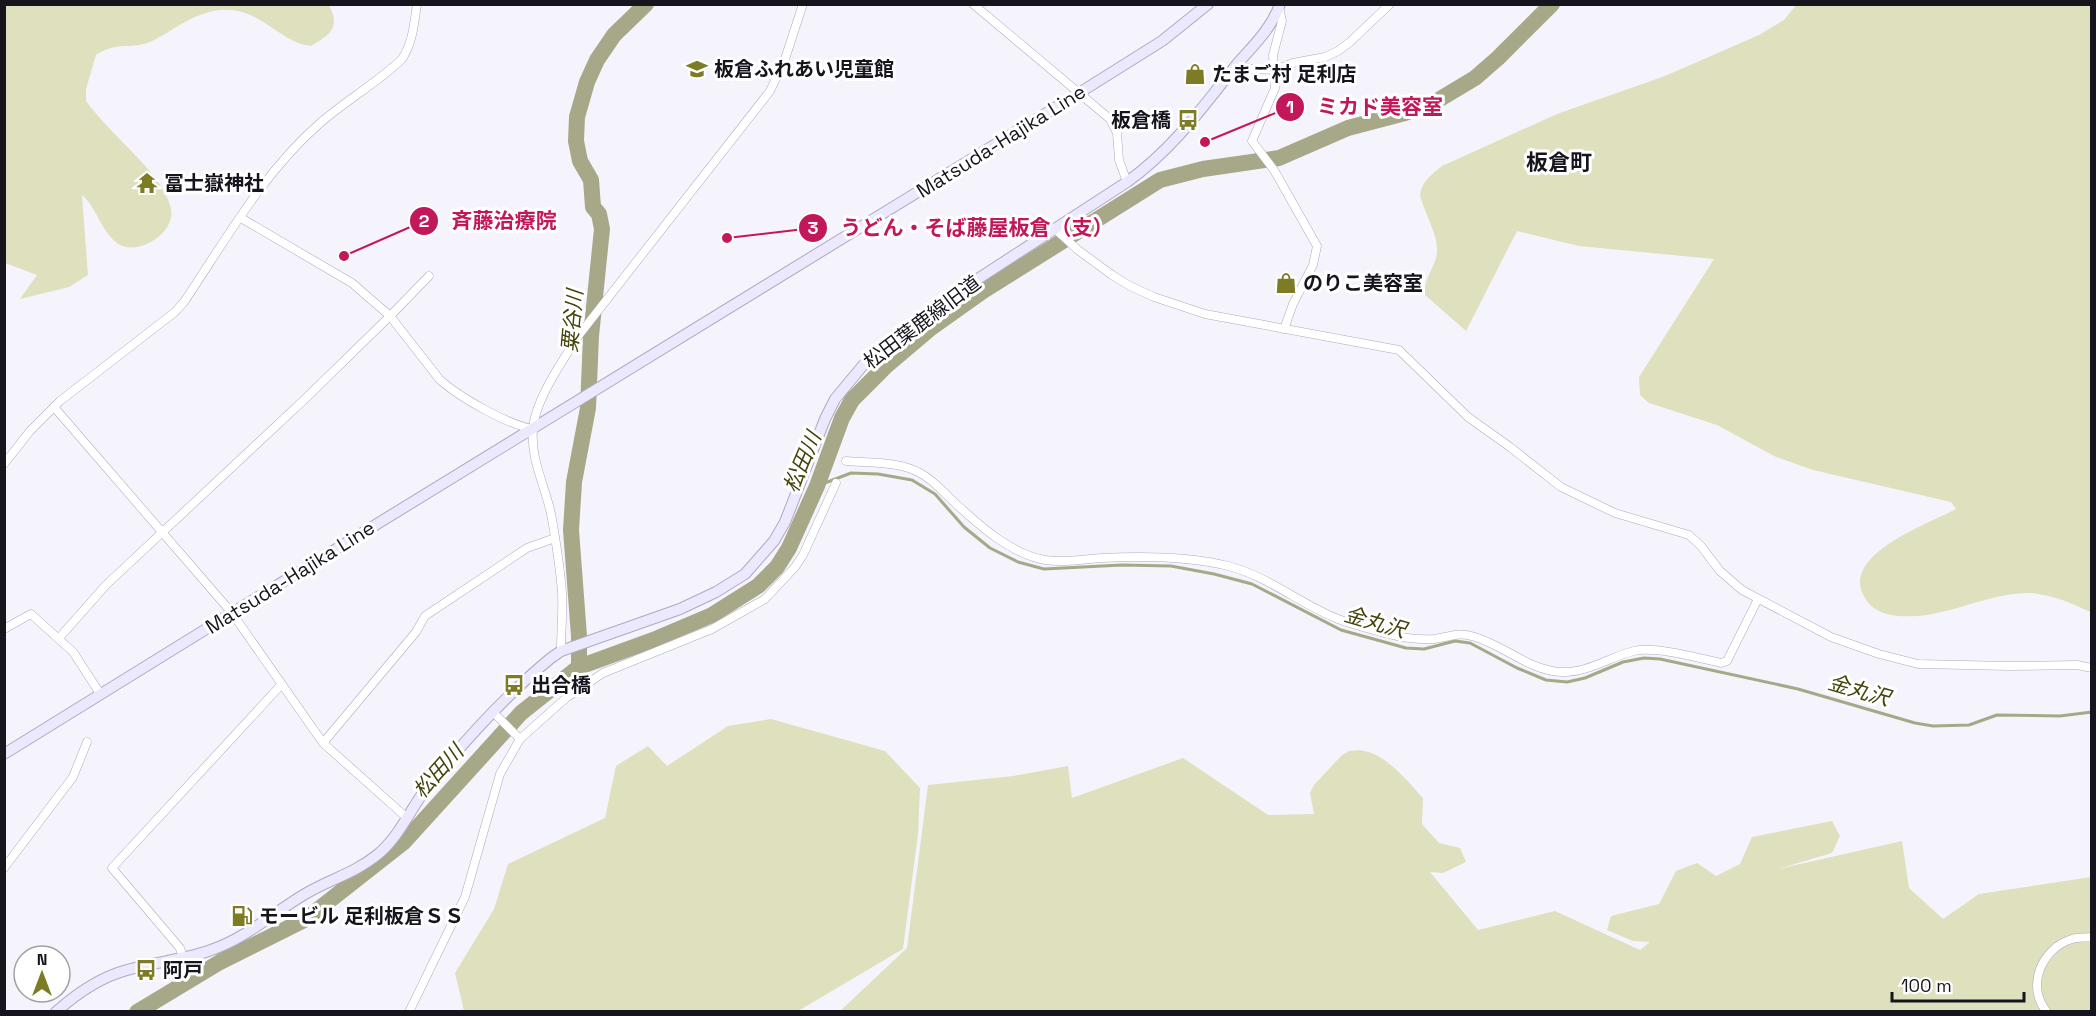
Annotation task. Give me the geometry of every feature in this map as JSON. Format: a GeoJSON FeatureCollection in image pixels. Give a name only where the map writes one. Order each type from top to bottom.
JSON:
{"type":"FeatureCollection","features":[{"type":"Feature","properties":{"kind":"street"},"geometry":{"type":"LineString","coordinates":[[4,464],[30,431],[54,407],[175,312],[258,191],[311,132],[402,59],[412,36],[417,4]]}},
{"type":"Feature","properties":{"kind":"street"},"geometry":{"type":"LineString","coordinates":[[56,1011],[78,995],[117,973],[210,951],[230,942],[251,931],[306,894],[356,869],[378,855],[399,830],[430,783],[534,672],[564,650],[562,592],[552,516],[536,462],[532,429],[540,406],[555,372],[587,325],[770,91],[784,62],[803,4]]}},
{"type":"Feature","properties":{"kind":"street"},"geometry":{"type":"LineString","coordinates":[[973,4],[1110,119],[1117,133],[1119,160],[1127,182]]}},
{"type":"Feature","properties":{"kind":"street","name":"Matsuda-Hajika Line"},"geometry":{"type":"LineString","coordinates":[[4,754],[1079,93],[1162,41],[1208,4]]}},
{"type":"Feature","properties":{"kind":"street"},"geometry":{"type":"LineString","coordinates":[[1237,65],[1275,70],[1293,63],[1325,57],[1338,51],[1390,4]]}},
{"type":"Feature","properties":{"kind":"street"},"geometry":{"type":"LineString","coordinates":[[1280,6],[1282,21],[1273,49],[1274,94],[1252,136],[1252,141],[1274,170],[1317,246],[1313,265],[1293,304],[1284,329]]}},
{"type":"Feature","properties":{"kind":"street","name":"松田葉鹿線旧道"},"geometry":{"type":"LineString","coordinates":[[564,650],[680,609],[716,592],[745,574],[774,541],[785,522],[825,419],[835,399],[854,375],[914,323],[957,292],[1153,163],[1182,134],[1267,29],[1280,6]]}},
{"type":"Feature","properties":{"kind":"street"},"geometry":{"type":"LineString","coordinates":[[241,218],[352,283],[390,316],[440,380],[450,388],[519,426],[532,429]]}},
{"type":"Feature","properties":{"kind":"street"},"geometry":{"type":"LineString","coordinates":[[1055,229],[1078,250],[1112,275],[1154,297],[1206,314],[1399,350],[1468,417],[1561,488],[1614,513],[1689,535],[1701,546],[1720,571],[1742,590],[1831,637],[1905,662],[2009,666],[2077,665],[2091,668]]}},
{"type":"Feature","properties":{"kind":"street"},"geometry":{"type":"LineString","coordinates":[[59,638],[106,585],[390,316],[429,276]]}},
{"type":"Feature","properties":{"kind":"street"},"geometry":{"type":"LineString","coordinates":[[54,407],[232,613],[323,743],[406,818]]}},
{"type":"Feature","properties":{"kind":"street"},"geometry":{"type":"LineString","coordinates":[[846,461],[889,465],[917,471],[940,486],[953,501],[1000,540],[1031,556],[1065,561],[1131,557],[1169,558],[1230,567],[1255,576],[1338,619],[1406,638],[1437,638],[1461,634],[1475,637],[1508,650],[1536,666],[1562,672],[1578,670],[1632,651],[1648,648],[1721,663],[1727,661],[1758,599]]}},
{"type":"Feature","properties":{"kind":"street"},"geometry":{"type":"LineString","coordinates":[[409,1011],[465,897],[500,774],[518,737],[595,677],[636,659],[668,649],[712,629],[765,599],[795,567],[836,483]]}},
{"type":"Feature","properties":{"kind":"street"},"geometry":{"type":"LineString","coordinates":[[323,743],[416,632],[425,616],[527,548],[555,538]]}},
{"type":"Feature","properties":{"kind":"street"},"geometry":{"type":"LineString","coordinates":[[4,629],[31,614],[73,652],[101,695]]}},
{"type":"Feature","properties":{"kind":"street"},"geometry":{"type":"LineString","coordinates":[[183,958],[180,948],[112,868],[281,685]]}},
{"type":"Feature","properties":{"kind":"street"},"geometry":{"type":"LineString","coordinates":[[495,714],[518,737]]}},
{"type":"Feature","properties":{"kind":"street"},"geometry":{"type":"LineString","coordinates":[[4,868],[74,777],[87,742]]}},
{"type":"Feature","properties":{"kind":"street"},"geometry":{"type":"LineString","coordinates":[[2047,1011],[2042,1006],[2037,987],[2038,972],[2044,959],[2058,946],[2073,939],[2091,937]]}},
{"type":"Feature","properties":{"kind":"green space"},"geometry":{"type":"Polygon","coordinates":[[[4,5],[329,5],[334,25],[324,38],[311,46],[284,36],[251,15],[231,10],[211,11],[192,18],[147,43],[114,47],[96,55],[86,89],[86,101],[162,187],[171,209],[171,218],[167,227],[153,241],[135,247],[125,247],[112,238],[92,206],[82,195],[88,275],[69,287],[20,299],[37,275],[5,263],[4,5]]]}},
{"type":"Feature","properties":{"kind":"green space"},"geometry":{"type":"Polygon","coordinates":[[[1796,5],[2091,5],[2091,612],[2068,602],[2035,593],[2012,594],[1918,616],[1897,616],[1877,610],[1867,601],[1860,585],[1863,570],[1873,557],[1889,544],[1956,509],[1951,502],[1813,470],[1774,456],[1717,425],[1649,403],[1640,395],[1639,377],[1714,259],[1579,246],[1517,231],[1466,331],[1425,295],[1426,282],[1437,255],[1437,249],[1435,236],[1420,195],[1425,182],[1442,166],[1557,114],[1665,76],[1759,35],[1784,20],[1796,5]]]}},
{"type":"Feature","properties":{"kind":"green space"},"geometry":{"type":"Polygon","coordinates":[[[771,719],[885,751],[920,788],[918,834],[903,949],[798,1011],[464,1011],[455,973],[494,909],[508,864],[605,818],[616,766],[648,746],[667,766],[728,726],[771,719]]]}},
{"type":"Feature","properties":{"kind":"green space"},"geometry":{"type":"Polygon","coordinates":[[[1359,750],[1378,756],[1402,775],[1423,798],[1422,824],[1439,843],[1460,848],[1466,862],[1443,873],[1430,872],[1478,930],[1555,911],[1640,950],[1650,942],[1633,941],[1607,930],[1611,916],[1659,904],[1676,871],[1697,863],[1716,876],[1740,864],[1752,837],[1832,821],[1840,836],[1832,853],[1778,869],[1902,841],[1909,888],[1943,919],[1979,894],[2091,877],[2091,1011],[839,1012],[907,948],[928,785],[1013,776],[1068,766],[1072,798],[1183,758],[1268,815],[1314,814],[1310,793],[1314,785],[1342,755],[1349,751],[1359,750]]]}},
{"type":"Feature","properties":{"kind":"waterway","name":"粟谷川"},"geometry":{"type":"LineString","coordinates":[[579,667],[579,636],[571,530],[574,482],[588,408],[591,336],[602,229],[599,214],[593,207],[591,180],[580,161],[576,141],[577,117],[587,82],[597,60],[614,35],[646,4]]}},
{"type":"Feature","properties":{"kind":"waterway","name":"松田川"},"geometry":{"type":"LineString","coordinates":[[137,1012],[220,962],[306,919],[404,842],[521,713],[579,667],[712,615],[758,586],[777,567],[789,548],[817,486],[842,418],[852,400],[885,367],[931,328],[983,291],[1160,180],[1203,169],[1279,158],[1348,128],[1405,113],[1435,102],[1475,78],[1552,4]]}},
{"type":"Feature","properties":{"kind":"waterway","name":"金丸沢"},"geometry":{"type":"LineString","coordinates":[[817,486],[851,473],[878,474],[912,480],[935,494],[964,527],[990,548],[1018,562],[1044,569],[1122,565],[1171,566],[1214,574],[1252,584],[1341,630],[1406,648],[1424,649],[1455,641],[1470,643],[1517,668],[1546,680],[1567,682],[1585,678],[1623,662],[1644,658],[1660,659],[1798,689],[1915,723],[1933,726],[1969,725],[1997,715],[2060,716],[2092,712]]}},
{"type":"Feature","properties":{"kind":"place","name":"板倉ふれあい児童館"},"geometry":{"type":"Point","coordinates":[697,69]}},
{"type":"Feature","properties":{"kind":"place","name":"たまご村 足利店"},"geometry":{"type":"Point","coordinates":[1195,74]}},
{"type":"Feature","properties":{"kind":"place","name":"板倉橋"},"geometry":{"type":"Point","coordinates":[1188,120]}},
{"type":"Feature","properties":{"kind":"place","name":"ミカド美容室"},"geometry":{"type":"Point","coordinates":[1205,142]}},
{"type":"Feature","properties":{"kind":"place","name":"冨士嶽神社"},"geometry":{"type":"Point","coordinates":[147,183]}},
{"type":"Feature","properties":{"kind":"place","name":"うどん・そば藤屋板倉（支）"},"geometry":{"type":"Point","coordinates":[727,238]}},
{"type":"Feature","properties":{"kind":"place","name":"斉藤治療院"},"geometry":{"type":"Point","coordinates":[344,256]}},
{"type":"Feature","properties":{"kind":"place","name":"のりこ美容室"},"geometry":{"type":"Point","coordinates":[1286,283]}},
{"type":"Feature","properties":{"kind":"place","name":"出合橋"},"geometry":{"type":"Point","coordinates":[514,685]}},
{"type":"Feature","properties":{"kind":"place","name":"モービル 足利板倉ＳＳ"},"geometry":{"type":"Point","coordinates":[242,916]}},
{"type":"Feature","properties":{"kind":"place","name":"阿戸"},"geometry":{"type":"Point","coordinates":[146,970]}},
{"type":"Feature","properties":{"kind":"district","name":"板倉町"},"geometry":{"type":"Point","coordinates":[1559,162]}}]}
